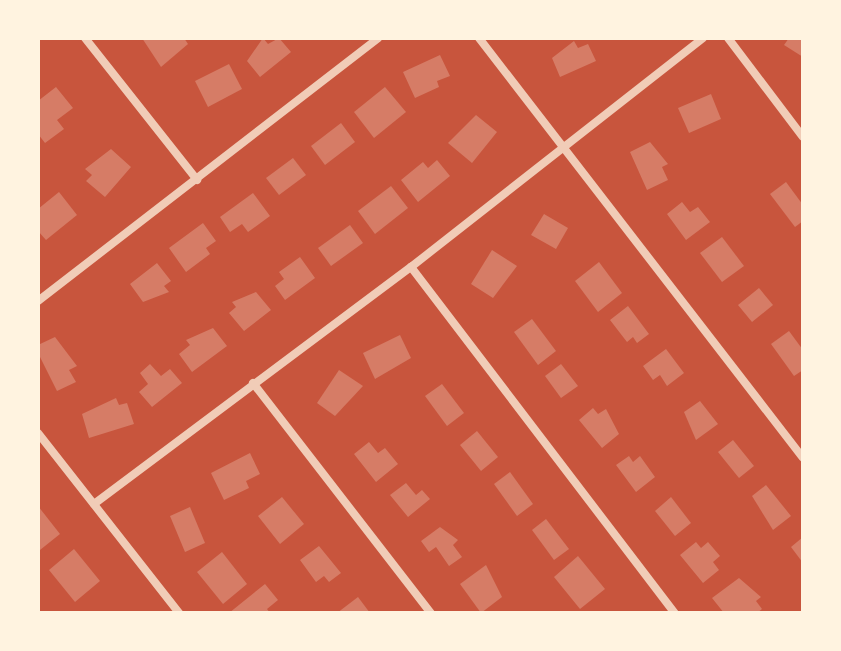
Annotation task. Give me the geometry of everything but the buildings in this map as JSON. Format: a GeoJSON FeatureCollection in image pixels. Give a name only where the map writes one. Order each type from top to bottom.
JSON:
{"type":"FeatureCollection","features":[{"type":"Feature","properties":{"kind":"street"},"geometry":{"type":"LineString","coordinates":[[85,38],[197,180]]}},
{"type":"Feature","properties":{"kind":"street"},"geometry":{"type":"LineString","coordinates":[[38,301],[378,38]]}},
{"type":"Feature","properties":{"kind":"street"},"geometry":{"type":"LineString","coordinates":[[479,38],[803,458]]}},
{"type":"Feature","properties":{"kind":"street"},"geometry":{"type":"LineString","coordinates":[[94,504],[411,267],[703,38]]}},
{"type":"Feature","properties":{"kind":"street"},"geometry":{"type":"LineString","coordinates":[[728,38],[803,137]]}},
{"type":"Feature","properties":{"kind":"street"},"geometry":{"type":"LineString","coordinates":[[411,267],[675,613]]}},
{"type":"Feature","properties":{"kind":"street"},"geometry":{"type":"LineString","coordinates":[[253,383],[431,613]]}},
{"type":"Feature","properties":{"kind":"street"},"geometry":{"type":"LineString","coordinates":[[38,433],[179,613]]}}]}
